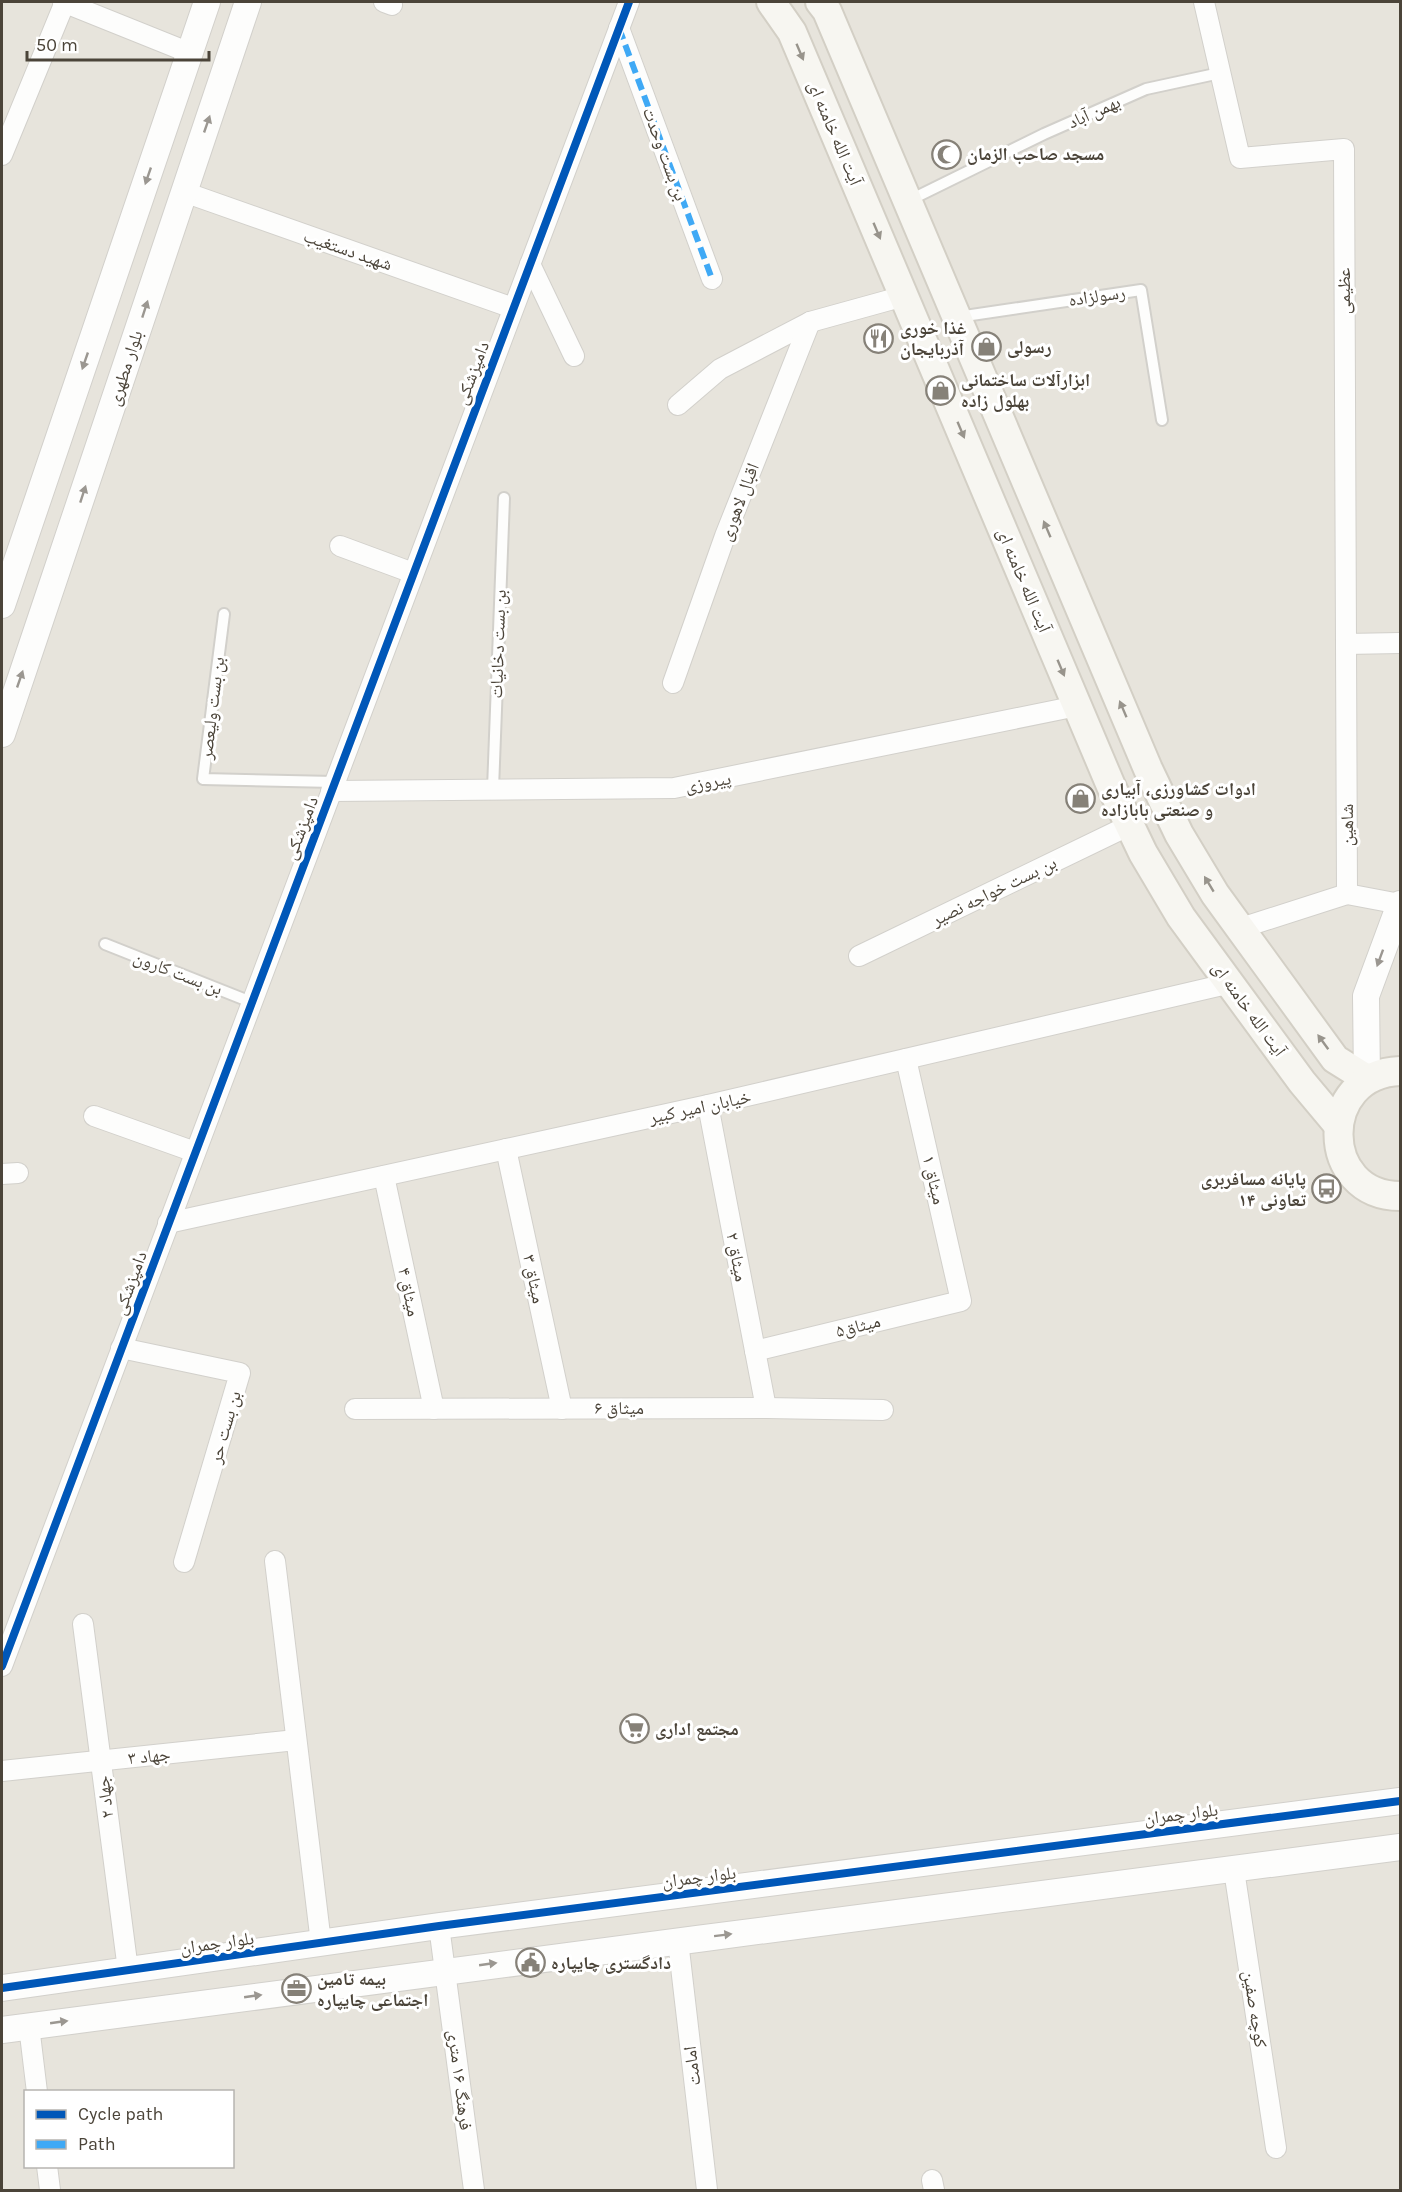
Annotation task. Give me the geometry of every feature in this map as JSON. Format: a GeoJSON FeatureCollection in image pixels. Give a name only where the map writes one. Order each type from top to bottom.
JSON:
{"type":"FeatureCollection","features":[{"type":"Feature","properties":{"kind":"main road","name":"آیت الله خامنه ای"},"geometry":{"type":"LineString","coordinates":[[771,2],[792,32],[1077,706],[1143,854],[1181,917],[1302,1082],[1338,1125]]}},
{"type":"Feature","properties":{"kind":"main road"},"geometry":{"type":"LineString","coordinates":[[820,2],[827,11],[1148,769],[1179,834],[1215,894],[1335,1059],[1367,1079]]}},
{"type":"Feature","properties":{"kind":"main road"},"geometry":{"type":"LineString","coordinates":[[1398,1202],[1357,1179],[1345,1164],[1338,1145],[1338,1125],[1348,1100],[1367,1079],[1387,1071],[1401,1071]]}},
{"type":"Feature","properties":{"kind":"street"},"geometry":{"type":"LineString","coordinates":[[2,155],[64,2],[190,53]]}},
{"type":"Feature","properties":{"kind":"street"},"geometry":{"type":"LineString","coordinates":[[2,605],[207,2]]}},
{"type":"Feature","properties":{"kind":"street","name":"بلوار مطهری"},"geometry":{"type":"LineString","coordinates":[[2,734],[248,2]]}},
{"type":"Feature","properties":{"kind":"street","name":"دامپزشکی"},"geometry":{"type":"LineString","coordinates":[[2,1666],[629,2]]}},
{"type":"Feature","properties":{"kind":"street","name":"عظیمی"},"geometry":{"type":"LineString","coordinates":[[1204,2],[1240,158],[1344,149],[1346,644]]}},
{"type":"Feature","properties":{"kind":"street","name":"بن بست وحدت"},"geometry":{"type":"LineString","coordinates":[[619,28],[712,279]]}},
{"type":"Feature","properties":{"kind":"street","name":"شهید دستغیب"},"geometry":{"type":"LineString","coordinates":[[184,192],[513,308]]}},
{"type":"Feature","properties":{"kind":"street"},"geometry":{"type":"LineString","coordinates":[[530,264],[574,356]]}},
{"type":"Feature","properties":{"kind":"street"},"geometry":{"type":"LineString","coordinates":[[678,405],[720,369],[810,322],[904,296]]}},
{"type":"Feature","properties":{"kind":"street","name":"اقبال لاهوری"},"geometry":{"type":"LineString","coordinates":[[673,683],[725,536],[810,322]]}},
{"type":"Feature","properties":{"kind":"street"},"geometry":{"type":"LineString","coordinates":[[340,546],[413,573]]}},
{"type":"Feature","properties":{"kind":"street"},"geometry":{"type":"LineString","coordinates":[[15,565],[54,581]]}},
{"type":"Feature","properties":{"kind":"street"},"geometry":{"type":"LineString","coordinates":[[1346,644],[1401,643]]}},
{"type":"Feature","properties":{"kind":"street","name":"شاهین"},"geometry":{"type":"LineString","coordinates":[[1346,644],[1347,894]]}},
{"type":"Feature","properties":{"kind":"street","name":"پیروزی"},"geometry":{"type":"LineString","coordinates":[[333,787],[675,788],[1077,706]]}},
{"type":"Feature","properties":{"kind":"street","name":"بن بست خواجه نصیر"},"geometry":{"type":"LineString","coordinates":[[859,956],[1130,825]]}},
{"type":"Feature","properties":{"kind":"street"},"geometry":{"type":"LineString","coordinates":[[1241,928],[1347,894],[1400,904],[1366,996],[1367,1079]]}},
{"type":"Feature","properties":{"kind":"street","name":"خیابان امیر کبیر"},"geometry":{"type":"LineString","coordinates":[[168,1223],[708,1105],[1231,983]]}},
{"type":"Feature","properties":{"kind":"street","name":"میثاق ۱"},"geometry":{"type":"LineString","coordinates":[[906,1059],[961,1301]]}},
{"type":"Feature","properties":{"kind":"street","name":"میثاق ۲"},"geometry":{"type":"LineString","coordinates":[[708,1105],[766,1408]]}},
{"type":"Feature","properties":{"kind":"street"},"geometry":{"type":"LineString","coordinates":[[94,1116],[195,1152]]}},
{"type":"Feature","properties":{"kind":"street","name":"میثاق ۳"},"geometry":{"type":"LineString","coordinates":[[506,1149],[562,1408]]}},
{"type":"Feature","properties":{"kind":"street","name":"میثاق ۴"},"geometry":{"type":"LineString","coordinates":[[384,1176],[434,1409]]}},
{"type":"Feature","properties":{"kind":"street","name":"میثاق۵"},"geometry":{"type":"LineString","coordinates":[[755,1351],[961,1301]]}},
{"type":"Feature","properties":{"kind":"street","name":"بن بست حر"},"geometry":{"type":"LineString","coordinates":[[121,1348],[240,1373],[184,1562]]}},
{"type":"Feature","properties":{"kind":"street","name":"میثاق ۶"},"geometry":{"type":"LineString","coordinates":[[355,1409],[883,1410]]}},
{"type":"Feature","properties":{"kind":"street"},"geometry":{"type":"LineString","coordinates":[[275,1561],[321,1943]]}},
{"type":"Feature","properties":{"kind":"street","name":"جهاد ۲"},"geometry":{"type":"LineString","coordinates":[[83,1623],[128,1970]]}},
{"type":"Feature","properties":{"kind":"street","name":"جهاد ۳"},"geometry":{"type":"LineString","coordinates":[[2,1771],[296,1740]]}},
{"type":"Feature","properties":{"kind":"street","name":"بلوار چمران"},"geometry":{"type":"LineString","coordinates":[[2,1988],[439,1926],[1401,1801]]}},
{"type":"Feature","properties":{"kind":"street"},"geometry":{"type":"LineString","coordinates":[[2,2030],[446,1970],[1401,1847]]}},
{"type":"Feature","properties":{"kind":"street","name":"کوچه صفین"},"geometry":{"type":"LineString","coordinates":[[1234,1870],[1276,2148]]}},
{"type":"Feature","properties":{"kind":"street","name":"فرهنگ ۱۶ متری"},"geometry":{"type":"LineString","coordinates":[[439,1926],[474,2190]]}},
{"type":"Feature","properties":{"kind":"street","name":"امامت"},"geometry":{"type":"LineString","coordinates":[[678,1941],[707,2190]]}},
{"type":"Feature","properties":{"kind":"street"},"geometry":{"type":"LineString","coordinates":[[29,2026],[37,2090]]}},
{"type":"Feature","properties":{"kind":"street"},"geometry":{"type":"LineString","coordinates":[[47,2168],[50,2190]]}},
{"type":"Feature","properties":{"kind":"lane","name":"بهمن آباد"},"geometry":{"type":"LineString","coordinates":[[908,201],[1044,134],[1146,89],[1221,73]]}},
{"type":"Feature","properties":{"kind":"lane","name":"رسولزاده"},"geometry":{"type":"LineString","coordinates":[[958,317],[1141,290],[1162,420]]}},
{"type":"Feature","properties":{"kind":"lane","name":"بن بست دخانیات"},"geometry":{"type":"LineString","coordinates":[[493,789],[504,498]]}},
{"type":"Feature","properties":{"kind":"lane","name":"بن بست ولیعصر"},"geometry":{"type":"LineString","coordinates":[[224,614],[203,779],[333,787]]}},
{"type":"Feature","properties":{"kind":"lane","name":"بن بست کارون"},"geometry":{"type":"LineString","coordinates":[[105,944],[251,1002]]}},
{"type":"Feature","properties":{"kind":"shaded area"},"geometry":{"type":"Polygon","coordinates":[[[2,2],[1400,2],[1400,2190],[2,2190],[2,2]]]}},
{"type":"Feature","properties":{"kind":"marked path"},"geometry":{"type":"LineString","coordinates":[[619,28],[712,279]]}},
{"type":"Feature","properties":{"kind":"cycle path"},"geometry":{"type":"LineString","coordinates":[[2,1666],[629,2]]}},
{"type":"Feature","properties":{"kind":"cycle path"},"geometry":{"type":"LineString","coordinates":[[2,1988],[439,1926],[1400,1801]]}},
{"type":"Feature","properties":{"kind":"place","name":"مسجد صاحب الزمان"},"geometry":{"type":"Point","coordinates":[946,154]}},
{"type":"Feature","properties":{"kind":"place","name":"غذا خوری آذربایجان"},"geometry":{"type":"Point","coordinates":[879,338]}},
{"type":"Feature","properties":{"kind":"place","name":"رسولی"},"geometry":{"type":"Point","coordinates":[986,347]}},
{"type":"Feature","properties":{"kind":"place","name":"ابزارآلات ساختمانی بهلول زاده"},"geometry":{"type":"Point","coordinates":[940,390]}},
{"type":"Feature","properties":{"kind":"place","name":"ادوات کشاورزی، آبیاری و صنعتی بابازاده"},"geometry":{"type":"Point","coordinates":[1080,799]}},
{"type":"Feature","properties":{"kind":"place","name":"پایانه مسافربری تعاونی ۱۴"},"geometry":{"type":"Point","coordinates":[1327,1189]}},
{"type":"Feature","properties":{"kind":"place","name":"مجتمع اداری"},"geometry":{"type":"Point","coordinates":[634,1729]}},
{"type":"Feature","properties":{"kind":"place","name":"دادگستری چایپاره"},"geometry":{"type":"Point","coordinates":[530,1963]}},
{"type":"Feature","properties":{"kind":"place","name":"بیمه تامین اجتماعی چایپاره"},"geometry":{"type":"Point","coordinates":[296,1989]}}]}
